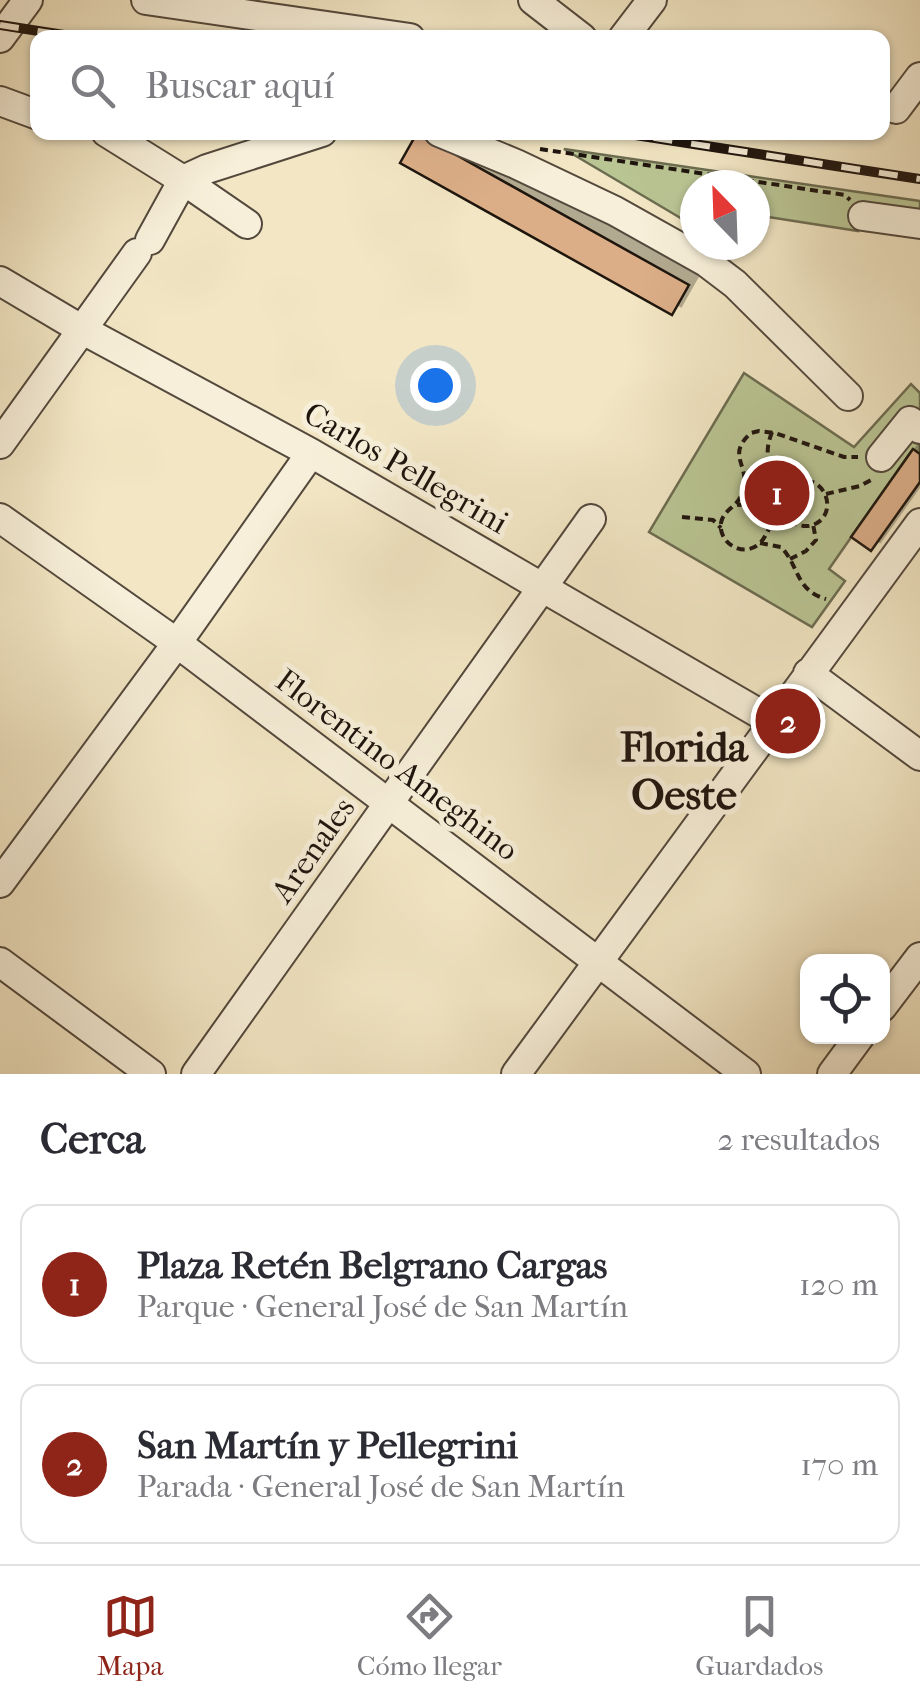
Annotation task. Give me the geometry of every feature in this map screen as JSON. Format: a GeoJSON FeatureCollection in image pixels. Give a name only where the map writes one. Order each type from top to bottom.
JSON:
{"type":"FeatureCollection","features":[{"type":"Feature","properties":{"kind":"street"},"geometry":{"type":"LineString","coordinates":[[0,38],[28,0]]}},
{"type":"Feature","properties":{"kind":"street"},"geometry":{"type":"LineString","coordinates":[[146,0],[355,30]]}},
{"type":"Feature","properties":{"kind":"street"},"geometry":{"type":"LineString","coordinates":[[314,24],[332,0]]}},
{"type":"Feature","properties":{"kind":"street"},"geometry":{"type":"LineString","coordinates":[[533,0],[572,30]]}},
{"type":"Feature","properties":{"kind":"street"},"geometry":{"type":"LineString","coordinates":[[629,30],[652,0]]}},
{"type":"Feature","properties":{"kind":"street"},"geometry":{"type":"LineString","coordinates":[[899,110],[920,77]]}},
{"type":"Feature","properties":{"kind":"street"},"geometry":{"type":"LineString","coordinates":[[0,102],[30,112]]}},
{"type":"Feature","properties":{"kind":"street"},"geometry":{"type":"LineString","coordinates":[[119,140],[247,224]]}},
{"type":"Feature","properties":{"kind":"street"},"geometry":{"type":"LineString","coordinates":[[0,444],[143,246],[183,180],[297,140]]}},
{"type":"Feature","properties":{"kind":"street"},"geometry":{"type":"LineString","coordinates":[[458,140],[598,204],[706,262],[734,284],[848,396]]}},
{"type":"Feature","properties":{"kind":"street"},"geometry":{"type":"LineString","coordinates":[[863,216],[920,224]]}},
{"type":"Feature","properties":{"kind":"street","name":"Carlos Pellegrini"},"geometry":{"type":"LineString","coordinates":[[0,281],[312,453],[774,722]]}},
{"type":"Feature","properties":{"kind":"street"},"geometry":{"type":"LineString","coordinates":[[881,457],[910,421],[920,429]]}},
{"type":"Feature","properties":{"kind":"street"},"geometry":{"type":"LineString","coordinates":[[0,883],[312,453]]}},
{"type":"Feature","properties":{"kind":"street","name":"Florentino Ameghino"},"geometry":{"type":"LineString","coordinates":[[0,518],[177,643],[746,1074]]}},
{"type":"Feature","properties":{"kind":"street","name":"Arenales"},"geometry":{"type":"LineString","coordinates":[[196,1074],[591,519]]}},
{"type":"Feature","properties":{"kind":"street"},"geometry":{"type":"LineString","coordinates":[[516,1074],[920,524]]}},
{"type":"Feature","properties":{"kind":"street"},"geometry":{"type":"LineString","coordinates":[[808,673],[920,756]]}},
{"type":"Feature","properties":{"kind":"street"},"geometry":{"type":"LineString","coordinates":[[890,996],[920,957]]}},
{"type":"Feature","properties":{"kind":"street"},"geometry":{"type":"LineString","coordinates":[[0,962],[151,1074]]}},
{"type":"Feature","properties":{"kind":"street"},"geometry":{"type":"LineString","coordinates":[[832,1074],[854,1044]]}},
{"type":"Feature","properties":{"kind":"path"},"geometry":{"type":"LineString","coordinates":[[534,148],[846,195],[863,216]]}},
{"type":"Feature","properties":{"kind":"path"},"geometry":{"type":"LineString","coordinates":[[721,528],[725,514],[737,505],[745,483],[738,454],[740,446],[759,430],[844,457],[876,453],[881,457],[874,478],[860,486],[826,494]]}},
{"type":"Feature","properties":{"kind":"path"},"geometry":{"type":"LineString","coordinates":[[682,517],[713,520],[726,542],[740,550],[754,548],[772,524],[814,524],[826,513],[826,494],[820,486],[781,475],[768,460],[766,452],[772,432]]}},
{"type":"Feature","properties":{"kind":"path"},"geometry":{"type":"LineString","coordinates":[[737,505],[776,502],[798,482]]}},
{"type":"Feature","properties":{"kind":"path"},"geometry":{"type":"LineString","coordinates":[[790,559],[812,546],[816,540],[814,524]]}},
{"type":"Feature","properties":{"kind":"path"},"geometry":{"type":"LineString","coordinates":[[760,543],[781,547],[808,591],[826,599]]}},
{"type":"Feature","properties":{"kind":"green space"},"geometry":{"type":"Polygon","coordinates":[[[564,149],[708,170],[680,170],[680,218],[564,149]]]}},
{"type":"Feature","properties":{"kind":"green space"},"geometry":{"type":"Polygon","coordinates":[[[770,179],[920,201],[920,213],[860,203],[858,231],[770,217],[770,179]]]}},
{"type":"Feature","properties":{"kind":"green space"},"geometry":{"type":"Polygon","coordinates":[[[744,373],[854,447],[911,384],[920,393],[920,454],[912,450],[829,569],[845,581],[812,627],[649,532],[744,373]]]}},
{"type":"Feature","properties":{"kind":"building"},"geometry":{"type":"Polygon","coordinates":[[[413,140],[430,140],[689,285],[672,315],[400,163],[413,140]]]}},
{"type":"Feature","properties":{"kind":"building"},"geometry":{"type":"Polygon","coordinates":[[[913,449],[920,454],[920,482],[871,551],[851,537],[913,449]]]}},
{"type":"Feature","properties":{"kind":"railway"},"geometry":{"type":"LineString","coordinates":[[0,25],[32,30]]}},
{"type":"Feature","properties":{"kind":"railway"},"geometry":{"type":"LineString","coordinates":[[668,140],[920,179]]}},
{"type":"Feature","properties":{"kind":"place","name":"Plaza Retén Belgrano Cargas"},"geometry":{"type":"Point","coordinates":[777,493]}},
{"type":"Feature","properties":{"kind":"place","name":"San Martín y Pellegrini"},"geometry":{"type":"Point","coordinates":[788,721]}},
{"type":"Feature","properties":{"kind":"district","name":"Florida Oeste"},"geometry":{"type":"Point","coordinates":[684,771]}}]}
